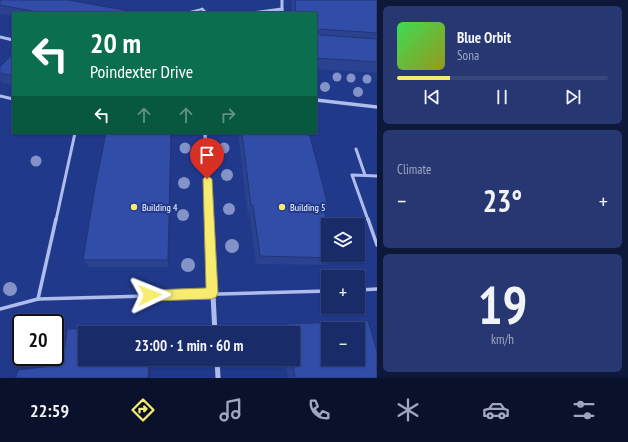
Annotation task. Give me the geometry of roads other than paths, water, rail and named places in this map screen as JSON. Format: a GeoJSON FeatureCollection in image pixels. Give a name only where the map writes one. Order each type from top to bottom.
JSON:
{"type":"FeatureCollection","features":[{"type":"Feature","properties":{"kind":"street"},"geometry":{"type":"LineString","coordinates":[[260,12],[282,9],[282,0]]}},
{"type":"Feature","properties":{"kind":"street"},"geometry":{"type":"LineString","coordinates":[[202,9],[205,12]]}},
{"type":"Feature","properties":{"kind":"street"},"geometry":{"type":"LineString","coordinates":[[0,37],[12,40]]}},
{"type":"Feature","properties":{"kind":"street"},"geometry":{"type":"LineString","coordinates":[[317,100],[377,107]]}},
{"type":"Feature","properties":{"kind":"street"},"geometry":{"type":"LineString","coordinates":[[205,134],[214,326]]}},
{"type":"Feature","properties":{"kind":"street"},"geometry":{"type":"LineString","coordinates":[[217,366],[218,378]]}},
{"type":"Feature","properties":{"kind":"lane"},"geometry":{"type":"LineString","coordinates":[[190,12],[202,9]]}},
{"type":"Feature","properties":{"kind":"lane"},"geometry":{"type":"LineString","coordinates":[[0,96],[12,99]]}},
{"type":"Feature","properties":{"kind":"lane"},"geometry":{"type":"LineString","coordinates":[[38,299],[75,134]]}},
{"type":"Feature","properties":{"kind":"lane"},"geometry":{"type":"LineString","coordinates":[[356,149],[365,175]]}},
{"type":"Feature","properties":{"kind":"lane"},"geometry":{"type":"LineString","coordinates":[[377,176],[352,175],[377,245]]}},
{"type":"Feature","properties":{"kind":"lane"},"geometry":{"type":"LineString","coordinates":[[365,290],[377,289]]}},
{"type":"Feature","properties":{"kind":"lane"},"geometry":{"type":"LineString","coordinates":[[0,309],[38,299],[321,290]]}},
{"type":"Feature","properties":{"kind":"place","name":"Building 4"},"geometry":{"type":"Point","coordinates":[134,207]}},
{"type":"Feature","properties":{"kind":"place","name":"Building 5"},"geometry":{"type":"Point","coordinates":[282,207]}}]}
